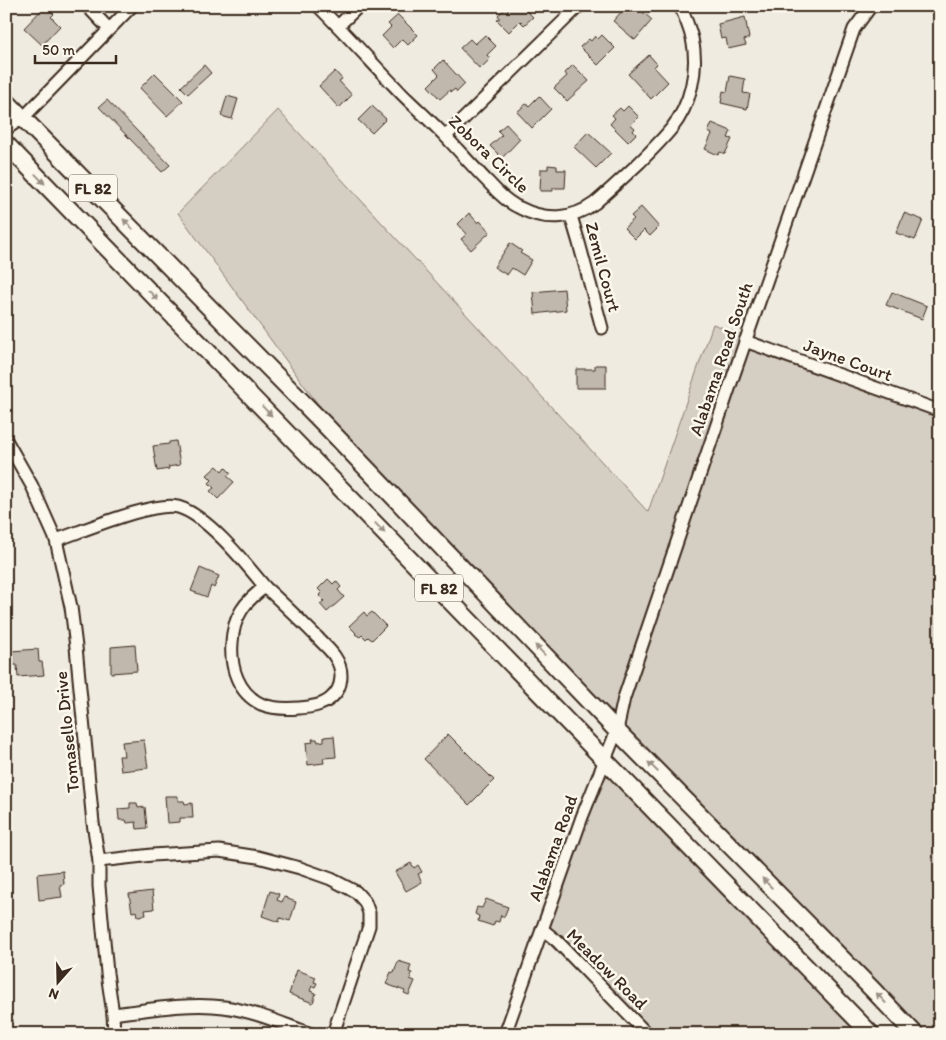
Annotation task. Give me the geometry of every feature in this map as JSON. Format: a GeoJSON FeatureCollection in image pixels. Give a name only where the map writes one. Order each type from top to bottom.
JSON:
{"type":"FeatureCollection","features":[{"type":"Feature","properties":{"kind":"highway","name":"FL 82"},"geometry":{"type":"LineString","coordinates":[[6,101],[340,441],[616,730],[915,1034]]}},
{"type":"Feature","properties":{"kind":"highway","name":"FL 82"},"geometry":{"type":"LineString","coordinates":[[6,144],[871,1034]]}},
{"type":"Feature","properties":{"kind":"street"},"geometry":{"type":"LineString","coordinates":[[87,6],[109,29]]}},
{"type":"Feature","properties":{"kind":"street"},"geometry":{"type":"LineString","coordinates":[[6,129],[23,118],[132,6]]}},
{"type":"Feature","properties":{"kind":"street","name":"Zobora Circle"},"geometry":{"type":"LineString","coordinates":[[318,6],[506,200],[532,214],[544,216],[571,216],[586,210],[615,186],[654,148],[672,127],[689,95],[694,70],[692,40],[688,23],[680,6]]}},
{"type":"Feature","properties":{"kind":"street"},"geometry":{"type":"LineString","coordinates":[[338,26],[359,6]]}},
{"type":"Feature","properties":{"kind":"street"},"geometry":{"type":"LineString","coordinates":[[446,136],[579,6]]}},
{"type":"Feature","properties":{"kind":"street","name":"Alabama Road South"},"geometry":{"type":"LineString","coordinates":[[616,730],[624,698],[854,29],[872,6]]}},
{"type":"Feature","properties":{"kind":"street","name":"Zemil Court"},"geometry":{"type":"LineString","coordinates":[[571,216],[602,328]]}},
{"type":"Feature","properties":{"kind":"street","name":"Jayne Court"},"geometry":{"type":"LineString","coordinates":[[745,342],[940,411]]}},
{"type":"Feature","properties":{"kind":"street","name":"Tomasello Drive"},"geometry":{"type":"LineString","coordinates":[[6,440],[32,486],[56,540],[72,615],[93,823],[99,860],[99,886],[114,1034]]}},
{"type":"Feature","properties":{"kind":"street"},"geometry":{"type":"LineString","coordinates":[[56,540],[154,507],[178,507],[191,513],[204,522],[239,557],[265,587],[294,612],[336,657],[342,673],[339,688],[332,697],[322,704],[308,708],[279,708],[261,704],[241,686],[232,660],[232,632],[244,606],[265,587]]}},
{"type":"Feature","properties":{"kind":"street","name":"Alabama Road"},"geometry":{"type":"LineString","coordinates":[[505,1034],[582,817],[616,730]]}},
{"type":"Feature","properties":{"kind":"street"},"geometry":{"type":"LineString","coordinates":[[99,860],[219,851],[258,857],[300,868],[331,879],[356,892],[365,902],[369,913],[370,926],[332,1034]]}},
{"type":"Feature","properties":{"kind":"street","name":"Meadow Road"},"geometry":{"type":"LineString","coordinates":[[542,929],[557,941],[647,1034]]}},
{"type":"Feature","properties":{"kind":"street"},"geometry":{"type":"LineString","coordinates":[[113,1014],[192,1006],[222,1006],[253,1014],[311,1034]]}},
{"type":"Feature","properties":{"kind":"shaded area"},"geometry":{"type":"Polygon","coordinates":[[[278,110],[648,512],[713,324],[826,367],[940,417],[940,1034],[923,1034],[623,728],[624,726],[331,422],[178,213],[278,110]]]}},
{"type":"Feature","properties":{"kind":"shaded area"},"geometry":{"type":"Polygon","coordinates":[[[607,770],[862,1034],[643,1034],[544,939],[587,819],[607,770]]]}},
{"type":"Feature","properties":{"kind":"building"},"geometry":{"type":"Polygon","coordinates":[[[45,6],[54,14],[51,17],[60,26],[42,45],[24,28],[45,6]]]}},
{"type":"Feature","properties":{"kind":"building"},"geometry":{"type":"Polygon","coordinates":[[[426,6],[438,6],[432,12],[426,6]]]}},
{"type":"Feature","properties":{"kind":"building"},"geometry":{"type":"Polygon","coordinates":[[[513,6],[522,6],[533,17],[524,25],[520,21],[509,32],[497,20],[500,18],[498,15],[506,8],[508,10],[513,6]]]}},
{"type":"Feature","properties":{"kind":"building"},"geometry":{"type":"Polygon","coordinates":[[[620,6],[636,6],[652,20],[635,40],[613,21],[624,9],[620,6]]]}},
{"type":"Feature","properties":{"kind":"building"},"geometry":{"type":"Polygon","coordinates":[[[398,15],[418,35],[408,45],[402,39],[393,48],[382,36],[391,27],[388,24],[398,15]]]}},
{"type":"Feature","properties":{"kind":"building"},"geometry":{"type":"Polygon","coordinates":[[[745,17],[749,38],[744,40],[746,45],[728,49],[726,38],[721,39],[718,24],[745,17]]]}},
{"type":"Feature","properties":{"kind":"building"},"geometry":{"type":"Polygon","coordinates":[[[485,35],[496,46],[487,55],[490,59],[480,69],[460,48],[470,39],[475,44],[485,35]]]}},
{"type":"Feature","properties":{"kind":"building"},"geometry":{"type":"Polygon","coordinates":[[[602,35],[615,48],[598,65],[580,47],[589,39],[591,41],[595,36],[598,39],[602,35]]]}},
{"type":"Feature","properties":{"kind":"building"},"geometry":{"type":"Polygon","coordinates":[[[649,55],[657,64],[654,67],[668,82],[651,99],[628,74],[649,55]]]}},
{"type":"Feature","properties":{"kind":"building"},"geometry":{"type":"Polygon","coordinates":[[[443,60],[465,84],[457,92],[455,89],[451,92],[450,90],[440,99],[428,86],[439,75],[434,69],[443,60]]]}},
{"type":"Feature","properties":{"kind":"building"},"geometry":{"type":"Polygon","coordinates":[[[204,65],[211,73],[188,94],[181,87],[204,65]]]}},
{"type":"Feature","properties":{"kind":"building"},"geometry":{"type":"Polygon","coordinates":[[[573,65],[589,81],[567,101],[554,88],[567,76],[565,73],[573,65]]]}},
{"type":"Feature","properties":{"kind":"building"},"geometry":{"type":"Polygon","coordinates":[[[335,71],[342,79],[339,81],[352,95],[339,108],[319,86],[335,71]]]}},
{"type":"Feature","properties":{"kind":"building"},"geometry":{"type":"Polygon","coordinates":[[[155,73],[183,101],[167,116],[140,88],[155,73]]]}},
{"type":"Feature","properties":{"kind":"building"},"geometry":{"type":"Polygon","coordinates":[[[730,76],[745,79],[743,93],[750,94],[747,109],[721,103],[723,91],[727,92],[730,76]]]}},
{"type":"Feature","properties":{"kind":"building"},"geometry":{"type":"Polygon","coordinates":[[[227,96],[238,99],[232,119],[221,116],[227,96]]]}},
{"type":"Feature","properties":{"kind":"building"},"geometry":{"type":"Polygon","coordinates":[[[539,96],[551,109],[532,128],[517,112],[526,104],[529,106],[539,96]]]}},
{"type":"Feature","properties":{"kind":"building"},"geometry":{"type":"Polygon","coordinates":[[[107,100],[170,165],[162,172],[99,107],[107,100]]]}},
{"type":"Feature","properties":{"kind":"building"},"geometry":{"type":"Polygon","coordinates":[[[372,106],[386,119],[372,133],[358,120],[372,106]]]}},
{"type":"Feature","properties":{"kind":"building"},"geometry":{"type":"Polygon","coordinates":[[[628,106],[639,117],[631,125],[635,128],[633,131],[636,134],[628,142],[610,124],[615,118],[612,115],[620,108],[623,111],[628,106]]]}},
{"type":"Feature","properties":{"kind":"building"},"geometry":{"type":"Polygon","coordinates":[[[712,123],[731,131],[728,138],[732,139],[725,154],[720,152],[718,155],[705,149],[712,134],[708,132],[712,123]]]}},
{"type":"Feature","properties":{"kind":"building"},"geometry":{"type":"Polygon","coordinates":[[[506,124],[520,139],[502,158],[490,146],[502,135],[498,131],[506,124]]]}},
{"type":"Feature","properties":{"kind":"building"},"geometry":{"type":"Polygon","coordinates":[[[588,132],[611,153],[596,168],[574,147],[588,132]]]}},
{"type":"Feature","properties":{"kind":"building"},"geometry":{"type":"Polygon","coordinates":[[[548,165],[557,166],[557,170],[566,170],[565,188],[553,188],[553,191],[540,191],[541,169],[548,169],[548,165]]]}},
{"type":"Feature","properties":{"kind":"building"},"geometry":{"type":"Polygon","coordinates":[[[641,207],[659,227],[650,236],[644,230],[635,239],[624,228],[634,219],[631,216],[641,207]]]}},
{"type":"Feature","properties":{"kind":"building"},"geometry":{"type":"Polygon","coordinates":[[[469,213],[490,232],[471,250],[461,239],[467,234],[458,224],[469,213]]]}},
{"type":"Feature","properties":{"kind":"building"},"geometry":{"type":"Polygon","coordinates":[[[904,213],[923,220],[915,240],[896,233],[904,213]]]}},
{"type":"Feature","properties":{"kind":"building"},"geometry":{"type":"Polygon","coordinates":[[[510,243],[522,251],[520,253],[532,260],[523,275],[512,268],[507,275],[494,267],[510,243]]]}},
{"type":"Feature","properties":{"kind":"building"},"geometry":{"type":"Polygon","coordinates":[[[564,289],[566,310],[535,314],[533,292],[564,289]]]}},
{"type":"Feature","properties":{"kind":"building"},"geometry":{"type":"Polygon","coordinates":[[[892,292],[927,306],[922,319],[886,305],[892,292]]]}},
{"type":"Feature","properties":{"kind":"building"},"geometry":{"type":"Polygon","coordinates":[[[595,365],[606,365],[606,388],[576,388],[576,369],[595,369],[595,365]]]}},
{"type":"Feature","properties":{"kind":"building"},"geometry":{"type":"Polygon","coordinates":[[[176,441],[180,465],[157,471],[153,446],[176,441]]]}},
{"type":"Feature","properties":{"kind":"building"},"geometry":{"type":"Polygon","coordinates":[[[217,466],[222,471],[225,467],[231,473],[227,476],[234,482],[218,499],[210,491],[214,488],[209,483],[212,480],[207,475],[217,466]]]}},
{"type":"Feature","properties":{"kind":"building"},"geometry":{"type":"Polygon","coordinates":[[[200,568],[219,576],[214,588],[211,586],[207,597],[191,591],[200,568]]]}},
{"type":"Feature","properties":{"kind":"building"},"geometry":{"type":"Polygon","coordinates":[[[328,579],[333,584],[336,581],[341,587],[338,590],[344,597],[327,612],[320,604],[324,601],[319,596],[322,593],[318,589],[328,579]]]}},
{"type":"Feature","properties":{"kind":"building"},"geometry":{"type":"Polygon","coordinates":[[[364,612],[367,616],[372,612],[386,626],[372,640],[355,634],[349,626],[364,612]]]}},
{"type":"Feature","properties":{"kind":"building"},"geometry":{"type":"Polygon","coordinates":[[[135,645],[137,671],[111,673],[111,647],[135,645]]]}},
{"type":"Feature","properties":{"kind":"building"},"geometry":{"type":"Polygon","coordinates":[[[38,649],[39,662],[42,662],[44,675],[18,677],[17,665],[12,665],[11,651],[38,649]]]}},
{"type":"Feature","properties":{"kind":"building"},"geometry":{"type":"Polygon","coordinates":[[[448,734],[494,780],[469,805],[424,759],[448,734]]]}},
{"type":"Feature","properties":{"kind":"building"},"geometry":{"type":"Polygon","coordinates":[[[334,736],[336,757],[323,758],[324,763],[308,765],[306,743],[313,742],[312,739],[317,739],[318,742],[324,741],[324,737],[334,736]]]}},
{"type":"Feature","properties":{"kind":"building"},"geometry":{"type":"Polygon","coordinates":[[[144,740],[148,768],[121,771],[119,756],[124,756],[122,742],[144,740]]]}},
{"type":"Feature","properties":{"kind":"building"},"geometry":{"type":"Polygon","coordinates":[[[165,796],[178,796],[178,801],[184,801],[185,804],[192,803],[193,818],[180,818],[180,822],[167,823],[165,796]]]}},
{"type":"Feature","properties":{"kind":"building"},"geometry":{"type":"Polygon","coordinates":[[[130,803],[137,803],[138,808],[145,807],[147,828],[137,829],[136,822],[127,823],[126,820],[119,820],[118,809],[130,808],[130,803]]]}},
{"type":"Feature","properties":{"kind":"building"},"geometry":{"type":"Polygon","coordinates":[[[411,863],[414,868],[418,865],[422,872],[418,874],[422,882],[406,891],[395,872],[411,863]]]}},
{"type":"Feature","properties":{"kind":"building"},"geometry":{"type":"Polygon","coordinates":[[[63,871],[64,884],[60,885],[62,897],[39,900],[37,874],[63,871]]]}},
{"type":"Feature","properties":{"kind":"building"},"geometry":{"type":"Polygon","coordinates":[[[152,891],[154,909],[145,910],[146,915],[138,916],[137,911],[132,912],[129,894],[152,891]]]}},
{"type":"Feature","properties":{"kind":"building"},"geometry":{"type":"Polygon","coordinates":[[[270,891],[279,894],[277,900],[282,902],[284,897],[296,902],[290,921],[280,918],[279,922],[262,916],[270,891]]]}},
{"type":"Feature","properties":{"kind":"building"},"geometry":{"type":"Polygon","coordinates":[[[486,899],[508,907],[504,917],[501,915],[499,922],[495,921],[493,926],[478,921],[479,916],[475,914],[477,907],[482,908],[486,899]]]}},
{"type":"Feature","properties":{"kind":"building"},"geometry":{"type":"Polygon","coordinates":[[[398,961],[411,965],[409,972],[412,973],[410,979],[415,981],[409,995],[404,993],[405,991],[386,984],[391,972],[394,973],[398,961]]]}},
{"type":"Feature","properties":{"kind":"building"},"geometry":{"type":"Polygon","coordinates":[[[297,970],[316,977],[314,982],[317,983],[315,987],[312,986],[310,991],[316,993],[313,1003],[289,994],[297,970]]]}}]}
